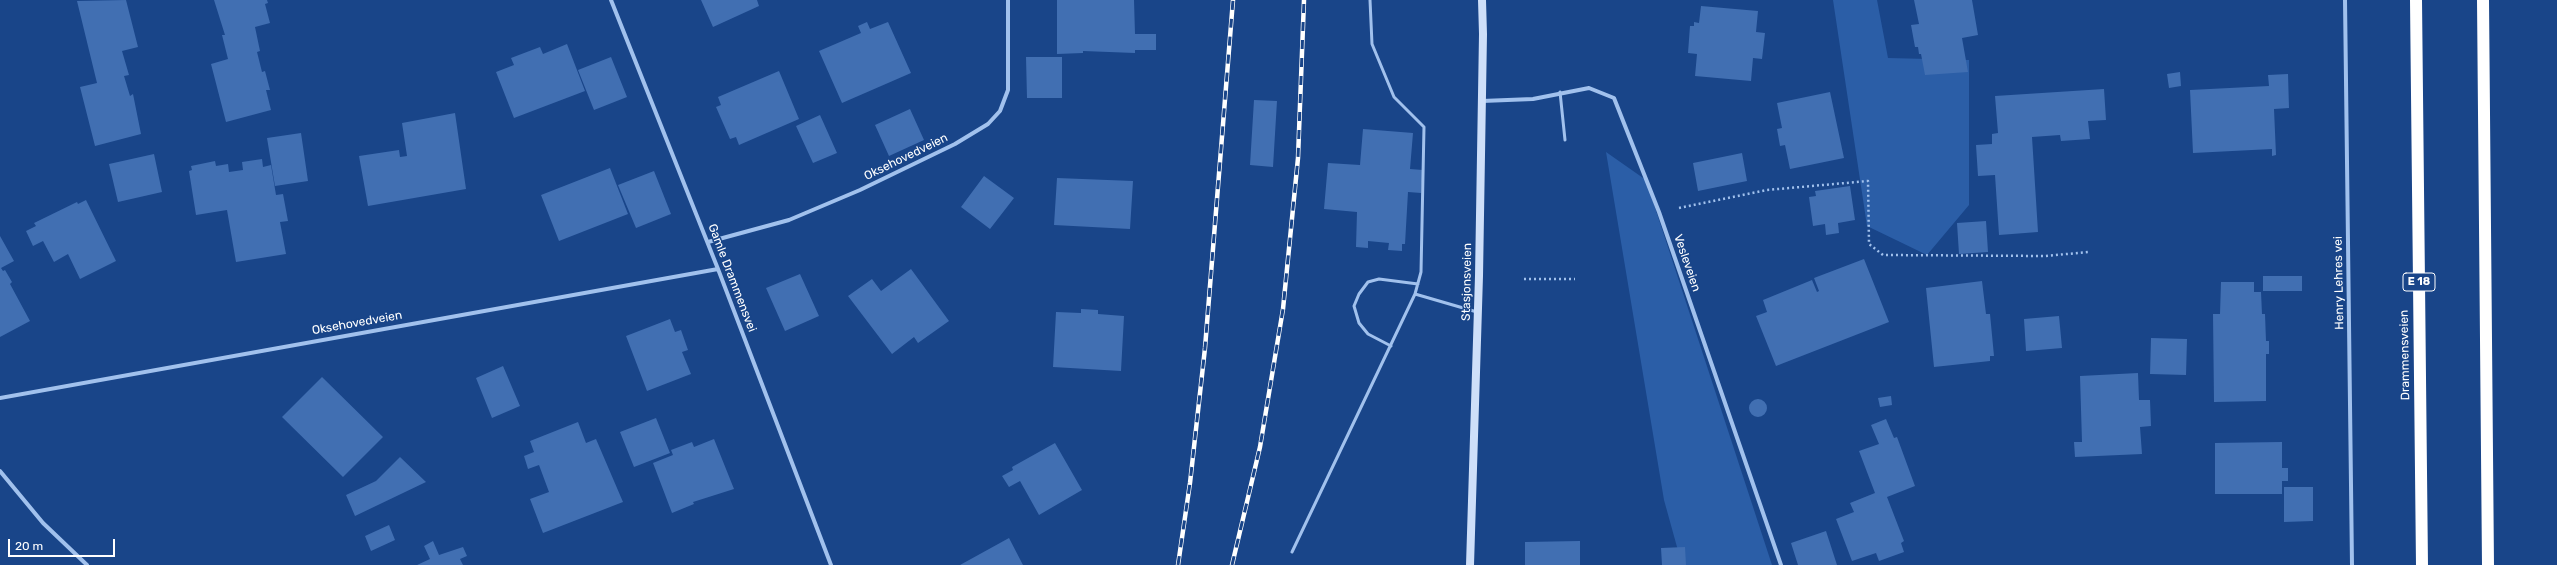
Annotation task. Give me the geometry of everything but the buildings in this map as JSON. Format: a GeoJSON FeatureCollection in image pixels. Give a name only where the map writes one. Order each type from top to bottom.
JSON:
{"type":"FeatureCollection","features":[{"type":"Feature","properties":{"kind":"highway","name":"Drammensveien"},"geometry":{"type":"LineString","coordinates":[[2416,0],[2422,565]]}},
{"type":"Feature","properties":{"kind":"highway"},"geometry":{"type":"LineString","coordinates":[[2483,0],[2488,565]]}},
{"type":"Feature","properties":{"kind":"main road","name":"Stasjonsveien"},"geometry":{"type":"LineString","coordinates":[[1470,565],[1478,313],[1482,101],[1482,0]]}},
{"type":"Feature","properties":{"kind":"street","name":"Gamle Drammensvei"},"geometry":{"type":"LineString","coordinates":[[612,0],[708,242],[832,565]]}},
{"type":"Feature","properties":{"kind":"street","name":"Oksehovedveien"},"geometry":{"type":"LineString","coordinates":[[708,242],[789,220],[860,190],[956,144],[988,124],[1000,111],[1008,90],[1008,0]]}},
{"type":"Feature","properties":{"kind":"street","name":"Henry Lehres vei"},"geometry":{"type":"LineString","coordinates":[[2345,0],[2352,565]]}},
{"type":"Feature","properties":{"kind":"street","name":"Vesleveien"},"geometry":{"type":"LineString","coordinates":[[1482,101],[1533,99],[1560,92],[1590,88],[1614,98],[1659,212],[1781,565]]}},
{"type":"Feature","properties":{"kind":"street","name":"Oksehovedveien"},"geometry":{"type":"LineString","coordinates":[[0,398],[718,269]]}},
{"type":"Feature","properties":{"kind":"street"},"geometry":{"type":"LineString","coordinates":[[0,471],[43,523],[87,565]]}},
{"type":"Feature","properties":{"kind":"lane"},"geometry":{"type":"LineString","coordinates":[[1292,552],[1415,294],[1421,264],[1424,127],[1394,97],[1372,44],[1370,0]]}},
{"type":"Feature","properties":{"kind":"lane"},"geometry":{"type":"LineString","coordinates":[[1560,92],[1565,140]]}},
{"type":"Feature","properties":{"kind":"lane"},"geometry":{"type":"LineString","coordinates":[[1391,346],[1368,334],[1359,323],[1354,306],[1359,294],[1368,282],[1379,279],[1418,284]]}},
{"type":"Feature","properties":{"kind":"lane"},"geometry":{"type":"LineString","coordinates":[[1415,294],[1478,313]]}},
{"type":"Feature","properties":{"kind":"path"},"geometry":{"type":"LineString","coordinates":[[1659,212],[1767,190],[1868,181],[1869,244],[1883,255],[2045,256],[2089,252]]}},
{"type":"Feature","properties":{"kind":"path"},"geometry":{"type":"LineString","coordinates":[[1524,279],[1575,279]]}},
{"type":"Feature","properties":{"kind":"shaded area"},"geometry":{"type":"Polygon","coordinates":[[[1833,0],[1877,0],[1888,58],[1969,60],[1969,205],[1927,255],[1867,226],[1833,0]]]}},
{"type":"Feature","properties":{"kind":"shaded area"},"geometry":{"type":"Polygon","coordinates":[[[1606,152],[1646,180],[1772,565],[1682,565],[1664,500],[1606,152]]]}},
{"type":"Feature","properties":{"kind":"railway"},"geometry":{"type":"LineString","coordinates":[[1178,565],[1190,483],[1205,348],[1233,0]]}},
{"type":"Feature","properties":{"kind":"railway"},"geometry":{"type":"LineString","coordinates":[[1232,565],[1260,447],[1283,309],[1298,158],[1304,0]]}}]}
